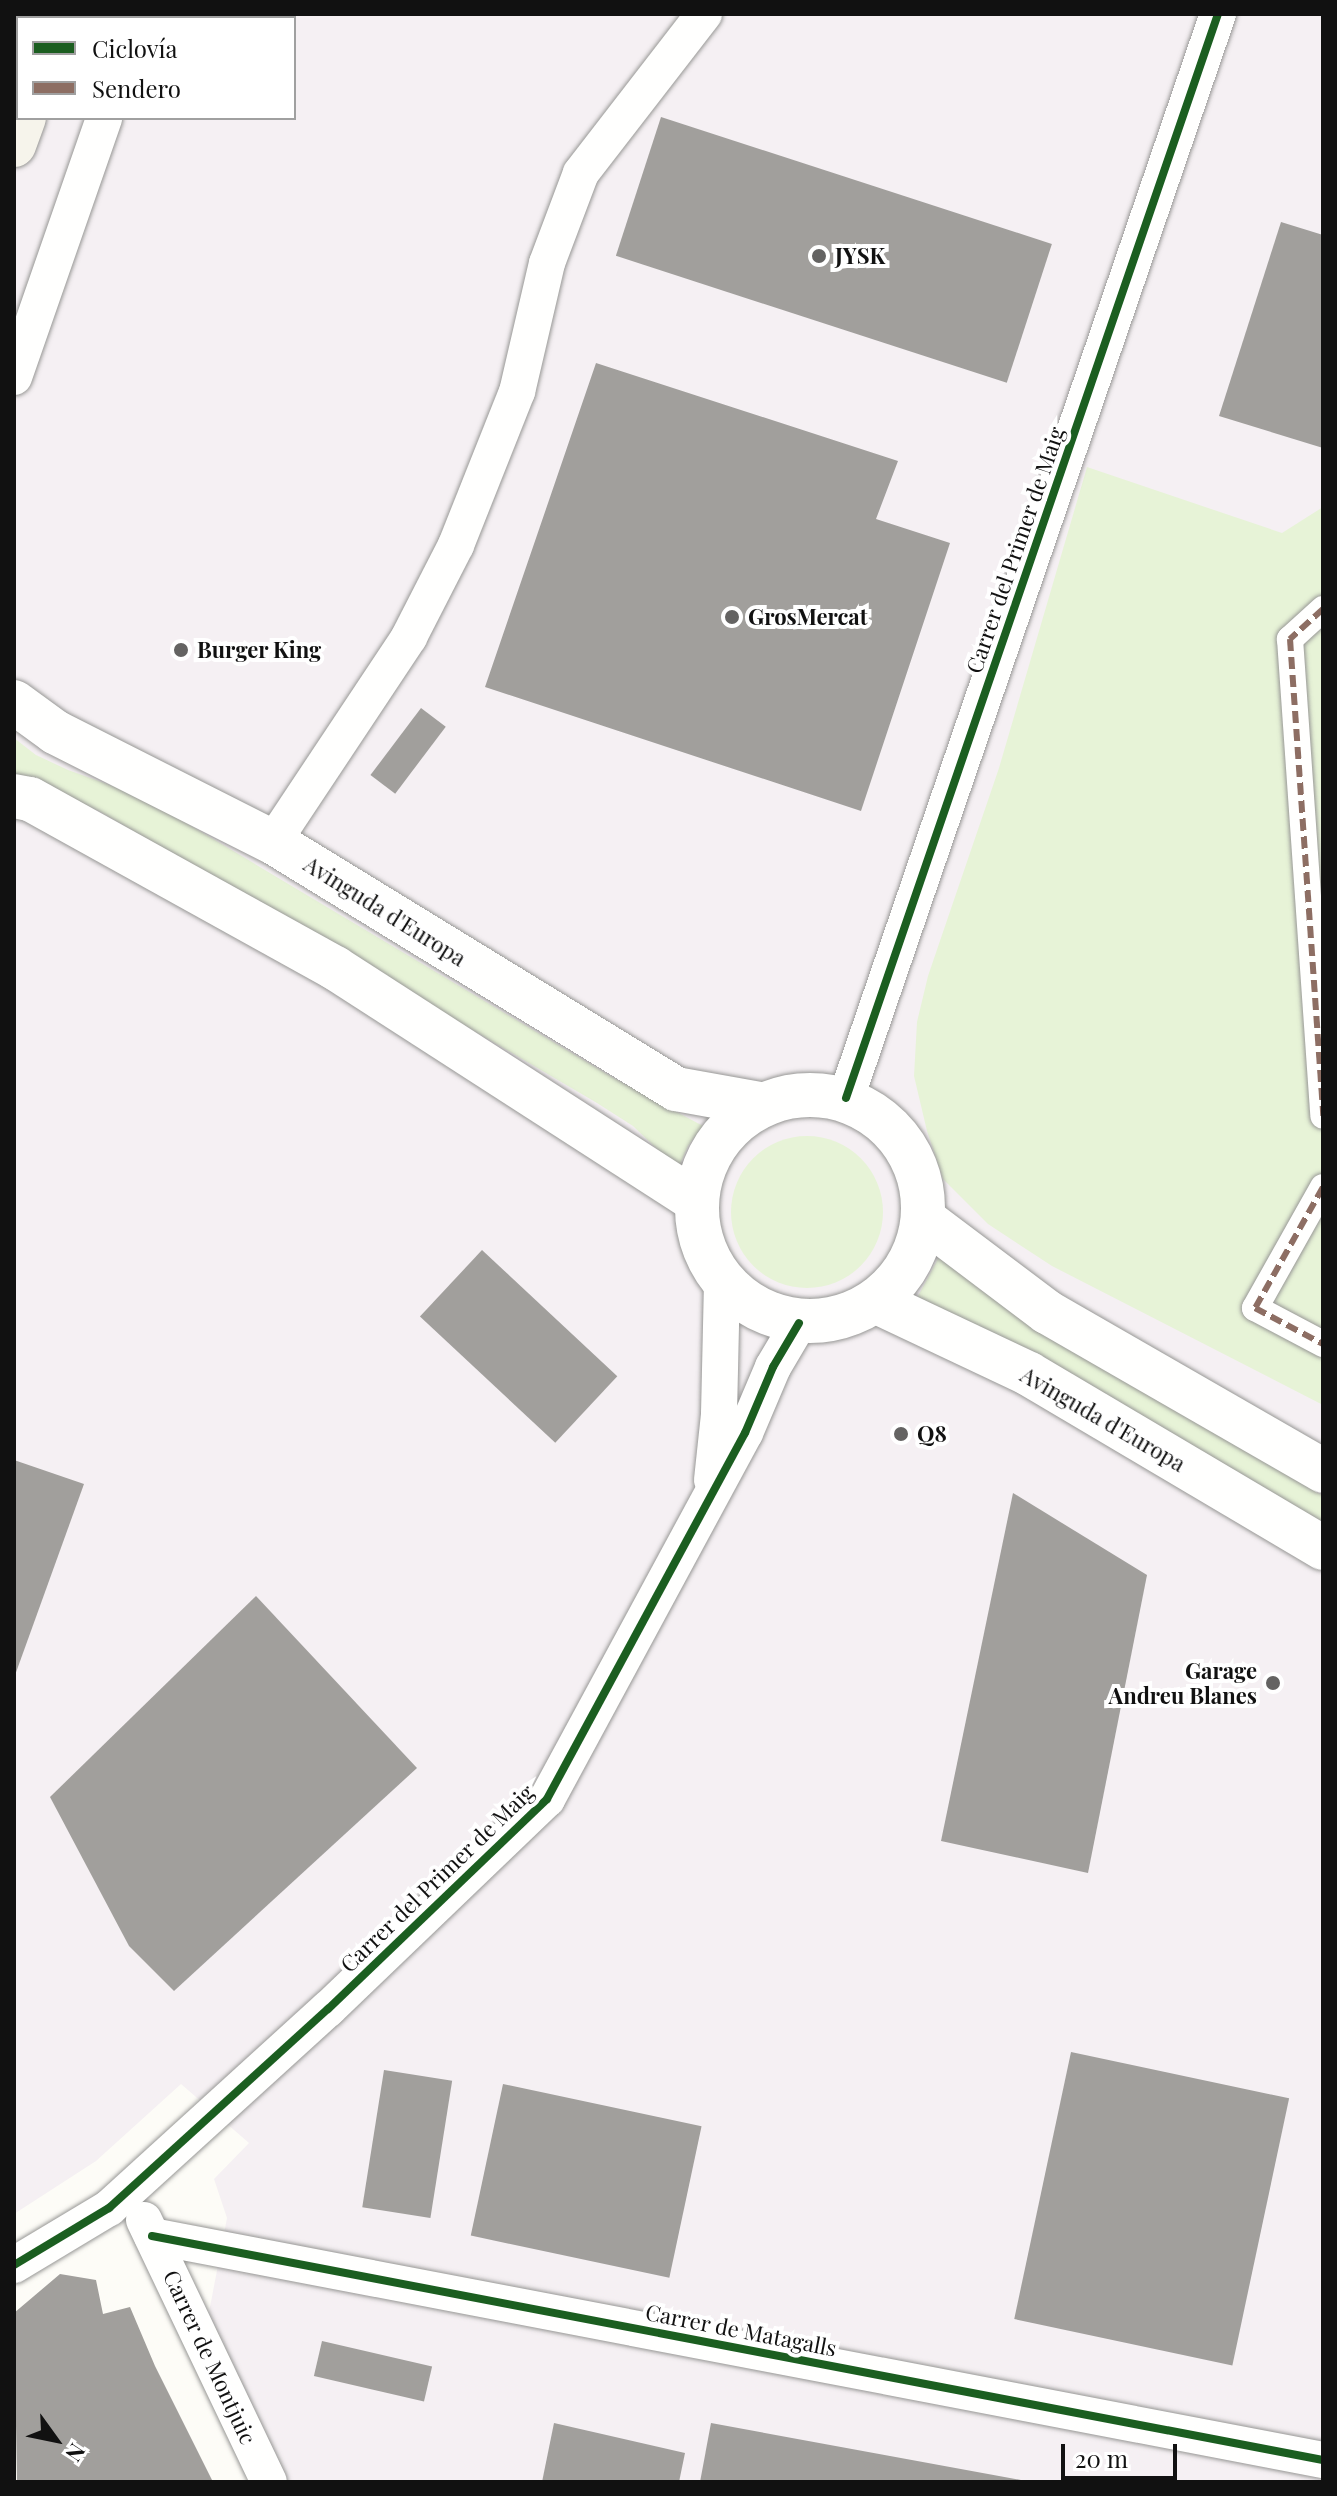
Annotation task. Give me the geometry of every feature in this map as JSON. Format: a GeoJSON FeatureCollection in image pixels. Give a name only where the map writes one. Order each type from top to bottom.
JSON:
{"type":"FeatureCollection","features":[{"type":"Feature","properties":{"kind":"main road"},"geometry":{"type":"LineString","coordinates":[[14,145],[23,120]]}},
{"type":"Feature","properties":{"kind":"street"},"geometry":{"type":"LineString","coordinates":[[273,842],[409,637],[456,545],[517,392],[547,263],[581,173],[704,14]]}},
{"type":"Feature","properties":{"kind":"street","name":"Carrer del Primer de Maig"},"geometry":{"type":"LineString","coordinates":[[846,1098],[1218,14]]}},
{"type":"Feature","properties":{"kind":"street"},"geometry":{"type":"LineString","coordinates":[[14,377],[103,120]]}},
{"type":"Feature","properties":{"kind":"street"},"geometry":{"type":"LineString","coordinates":[[1323,609],[1290,639],[1323,1116]]}},
{"type":"Feature","properties":{"kind":"street","name":"Avinguda d'Europa"},"geometry":{"type":"LineString","coordinates":[[14,702],[55,732],[273,842],[676,1089],[759,1104]]}},
{"type":"Feature","properties":{"kind":"street"},"geometry":{"type":"LineString","coordinates":[[14,796],[30,799],[335,968],[695,1200]]}},
{"type":"Feature","properties":{"kind":"street"},"geometry":{"type":"LineString","coordinates":[[802,1092],[846,1098],[860,1103],[895,1129],[920,1173],[925,1220],[909,1267],[877,1302],[799,1323],[756,1310],[722,1283],[700,1244],[695,1200],[713,1147],[759,1104],[802,1092]]}},
{"type":"Feature","properties":{"kind":"street"},"geometry":{"type":"LineString","coordinates":[[1323,1187],[1255,1308],[1323,1344]]}},
{"type":"Feature","properties":{"kind":"street"},"geometry":{"type":"LineString","coordinates":[[925,1220],[1047,1312],[1323,1471]]}},
{"type":"Feature","properties":{"kind":"street","name":"Carrer del Primer de Maig"},"geometry":{"type":"LineString","coordinates":[[710,1497],[719,1414],[722,1283]]}},
{"type":"Feature","properties":{"kind":"street","name":"Avinguda d'Europa"},"geometry":{"type":"LineString","coordinates":[[877,1302],[1029,1374],[1323,1548]]}},
{"type":"Feature","properties":{"kind":"street","name":"Carrer del Primer de Maig"},"geometry":{"type":"LineString","coordinates":[[14,2265],[119,2199],[328,2009],[547,1799],[710,1497],[773,1367],[799,1323]]}},
{"type":"Feature","properties":{"kind":"street","name":"Carrer de Montjuic"},"geometry":{"type":"LineString","coordinates":[[119,2199],[152,2236],[269,2482]]}},
{"type":"Feature","properties":{"kind":"street","name":"Carrer de Matagalls"},"geometry":{"type":"LineString","coordinates":[[152,2236],[1323,2460]]}},
{"type":"Feature","properties":{"kind":"shaded area"},"geometry":{"type":"Polygon","coordinates":[[[14,14],[1323,14],[1323,2482],[282,2482],[206,2328],[227,2218],[214,2179],[249,2143],[181,2084],[96,2161],[14,2214],[14,14]]]}},
{"type":"Feature","properties":{"kind":"green space"},"geometry":{"type":"Polygon","coordinates":[[[1087,467],[1282,533],[1323,507],[1323,1405],[1052,1266],[988,1224],[943,1179],[927,1131],[914,1076],[917,1022],[928,976],[999,768],[1087,467]]]}},
{"type":"Feature","properties":{"kind":"green space"},"geometry":{"type":"Polygon","coordinates":[[[14,738],[36,755],[68,770],[141,796],[612,1077],[703,1126],[688,1146],[678,1169],[633,1126],[597,1103],[99,811],[14,777],[14,738]]]}},
{"type":"Feature","properties":{"kind":"green space"},"geometry":{"type":"Polygon","coordinates":[[[807,1136],[836,1142],[861,1158],[877,1183],[883,1212],[877,1241],[861,1266],[836,1282],[807,1288],[778,1282],[753,1266],[737,1241],[731,1212],[737,1183],[753,1158],[778,1142],[807,1136]]]}},
{"type":"Feature","properties":{"kind":"green space"},"geometry":{"type":"Polygon","coordinates":[[[941,1253],[978,1288],[1022,1318],[1323,1496],[1323,1533],[1007,1344],[917,1298],[941,1253]]]}},
{"type":"Feature","properties":{"kind":"building"},"geometry":{"type":"Polygon","coordinates":[[[661,117],[1052,244],[1007,383],[616,256],[661,117]]]}},
{"type":"Feature","properties":{"kind":"building"},"geometry":{"type":"Polygon","coordinates":[[[1281,222],[1323,235],[1323,448],[1219,416],[1281,222]]]}},
{"type":"Feature","properties":{"kind":"building"},"geometry":{"type":"Polygon","coordinates":[[[596,363],[898,461],[876,519],[950,543],[861,811],[485,687],[596,363]]]}},
{"type":"Feature","properties":{"kind":"building"},"geometry":{"type":"Polygon","coordinates":[[[421,708],[446,727],[395,794],[370,775],[421,708]]]}},
{"type":"Feature","properties":{"kind":"building"},"geometry":{"type":"Polygon","coordinates":[[[482,1250],[617,1376],[555,1443],[420,1317],[482,1250]]]}},
{"type":"Feature","properties":{"kind":"building"},"geometry":{"type":"Polygon","coordinates":[[[14,1460],[84,1484],[14,1678],[14,1460]]]}},
{"type":"Feature","properties":{"kind":"building"},"geometry":{"type":"Polygon","coordinates":[[[1013,1493],[1147,1575],[1088,1873],[941,1841],[1013,1493]]]}},
{"type":"Feature","properties":{"kind":"building"},"geometry":{"type":"Polygon","coordinates":[[[256,1596],[417,1768],[174,1991],[129,1946],[50,1797],[256,1596]]]}},
{"type":"Feature","properties":{"kind":"building"},"geometry":{"type":"Polygon","coordinates":[[[1071,2052],[1289,2098],[1232,2365],[1014,2319],[1071,2052]]]}},
{"type":"Feature","properties":{"kind":"building"},"geometry":{"type":"Polygon","coordinates":[[[384,2070],[452,2081],[430,2218],[362,2207],[384,2070]]]}},
{"type":"Feature","properties":{"kind":"building"},"geometry":{"type":"Polygon","coordinates":[[[503,2084],[702,2126],[669,2278],[471,2236],[503,2084]]]}},
{"type":"Feature","properties":{"kind":"building"},"geometry":{"type":"Polygon","coordinates":[[[60,2274],[96,2280],[103,2314],[130,2307],[155,2366],[213,2482],[17,2482],[14,2313],[60,2274]]]}},
{"type":"Feature","properties":{"kind":"building"},"geometry":{"type":"Polygon","coordinates":[[[322,2341],[432,2366],[424,2401],[314,2376],[322,2341]]]}},
{"type":"Feature","properties":{"kind":"building"},"geometry":{"type":"Polygon","coordinates":[[[554,2423],[685,2453],[679,2482],[542,2482],[554,2423]]]}},
{"type":"Feature","properties":{"kind":"building"},"geometry":{"type":"Polygon","coordinates":[[[711,2423],[1021,2480],[1021,2482],[700,2482],[711,2423]]]}},
{"type":"Feature","properties":{"kind":"marked path"},"geometry":{"type":"LineString","coordinates":[[1323,609],[1290,639],[1323,1116]]}},
{"type":"Feature","properties":{"kind":"marked path"},"geometry":{"type":"LineString","coordinates":[[1323,1187],[1255,1308],[1323,1344]]}},
{"type":"Feature","properties":{"kind":"cycle path"},"geometry":{"type":"LineString","coordinates":[[846,1098],[1218,14]]}},
{"type":"Feature","properties":{"kind":"cycle path"},"geometry":{"type":"LineString","coordinates":[[14,2265],[109,2208],[328,2009],[547,1799],[745,1433],[773,1367],[799,1323]]}},
{"type":"Feature","properties":{"kind":"cycle path"},"geometry":{"type":"LineString","coordinates":[[152,2236],[1323,2460]]}},
{"type":"Feature","properties":{"kind":"place","name":"JYSK"},"geometry":{"type":"Point","coordinates":[819,256]}},
{"type":"Feature","properties":{"kind":"place","name":"GrosMercat"},"geometry":{"type":"Point","coordinates":[732,617]}},
{"type":"Feature","properties":{"kind":"place","name":"Burger King"},"geometry":{"type":"Point","coordinates":[181,650]}},
{"type":"Feature","properties":{"kind":"place","name":"Q8"},"geometry":{"type":"Point","coordinates":[901,1434]}},
{"type":"Feature","properties":{"kind":"place","name":"Garage Andreu Blanes"},"geometry":{"type":"Point","coordinates":[1273,1683]}}]}
